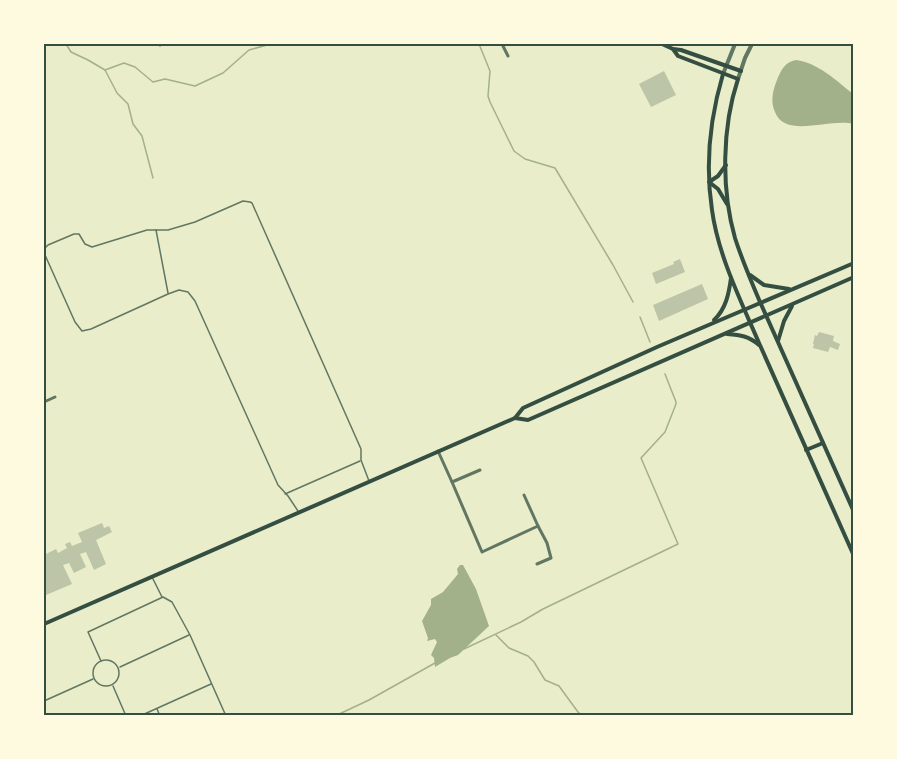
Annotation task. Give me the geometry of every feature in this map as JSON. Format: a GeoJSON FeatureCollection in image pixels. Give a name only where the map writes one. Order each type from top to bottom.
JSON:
{"type":"FeatureCollection","features":[{"type":"Feature","properties":{"kind":"main road"},"geometry":{"type":"LineString","coordinates":[[662,44],[741,71]]}},
{"type":"Feature","properties":{"kind":"main road"},"geometry":{"type":"LineString","coordinates":[[673,49],[678,56],[738,79],[729,122],[726,165],[726,186],[735,238],[766,316],[854,512]]}},
{"type":"Feature","properties":{"kind":"main road"},"geometry":{"type":"LineString","coordinates":[[723,74],[712,120],[709,146],[709,182],[715,230],[750,323],[854,556]]}},
{"type":"Feature","properties":{"kind":"main road"},"geometry":{"type":"LineString","coordinates":[[709,182],[718,176],[726,165]]}},
{"type":"Feature","properties":{"kind":"main road"},"geometry":{"type":"LineString","coordinates":[[709,182],[718,189],[729,210]]}},
{"type":"Feature","properties":{"kind":"main road"},"geometry":{"type":"LineString","coordinates":[[44,624],[515,418],[523,408],[760,302],[854,263]]}},
{"type":"Feature","properties":{"kind":"main road"},"geometry":{"type":"LineString","coordinates":[[747,272],[764,285],[790,289]]}},
{"type":"Feature","properties":{"kind":"main road"},"geometry":{"type":"LineString","coordinates":[[711,324],[724,307],[731,277]]}},
{"type":"Feature","properties":{"kind":"main road"},"geometry":{"type":"LineString","coordinates":[[515,418],[528,420],[854,277]]}},
{"type":"Feature","properties":{"kind":"main road"},"geometry":{"type":"LineString","coordinates":[[778,342],[784,321],[793,304]]}},
{"type":"Feature","properties":{"kind":"main road"},"geometry":{"type":"LineString","coordinates":[[727,334],[747,337],[760,346]]}},
{"type":"Feature","properties":{"kind":"main road"},"geometry":{"type":"LineString","coordinates":[[806,450],[823,443]]}},
{"type":"Feature","properties":{"kind":"street"},"geometry":{"type":"LineString","coordinates":[[502,44],[508,56]]}},
{"type":"Feature","properties":{"kind":"street"},"geometry":{"type":"LineString","coordinates":[[723,74],[735,44]]}},
{"type":"Feature","properties":{"kind":"street"},"geometry":{"type":"LineString","coordinates":[[738,79],[752,44]]}},
{"type":"Feature","properties":{"kind":"street"},"geometry":{"type":"LineString","coordinates":[[44,402],[55,397]]}},
{"type":"Feature","properties":{"kind":"street"},"geometry":{"type":"LineString","coordinates":[[438,452],[482,552],[538,526]]}},
{"type":"Feature","properties":{"kind":"street"},"geometry":{"type":"LineString","coordinates":[[452,482],[480,470]]}},
{"type":"Feature","properties":{"kind":"street"},"geometry":{"type":"LineString","coordinates":[[524,495],[548,543],[551,558],[537,564]]}},
{"type":"Feature","properties":{"kind":"lane"},"geometry":{"type":"LineString","coordinates":[[298,513],[278,485],[195,302],[188,292],[179,290],[168,294],[82,331],[75,322],[45,255],[45,248],[48,245],[79,234],[89,247],[147,230],[168,230],[195,222],[243,201],[252,203],[357,439],[369,482]]}},
{"type":"Feature","properties":{"kind":"lane"},"geometry":{"type":"LineString","coordinates":[[156,230],[168,294]]}},
{"type":"Feature","properties":{"kind":"lane"},"geometry":{"type":"LineString","coordinates":[[285,494],[361,460]]}},
{"type":"Feature","properties":{"kind":"lane"},"geometry":{"type":"LineString","coordinates":[[152,577],[163,597],[172,603],[190,635],[226,716]]}},
{"type":"Feature","properties":{"kind":"lane"},"geometry":{"type":"LineString","coordinates":[[101,661],[88,632],[163,597]]}},
{"type":"Feature","properties":{"kind":"lane"},"geometry":{"type":"LineString","coordinates":[[118,668],[190,635]]}},
{"type":"Feature","properties":{"kind":"lane"},"geometry":{"type":"LineString","coordinates":[[109,660],[118,668],[118,679],[112,685],[104,686],[94,679],[94,666],[101,661],[109,660]]}},
{"type":"Feature","properties":{"kind":"lane"},"geometry":{"type":"LineString","coordinates":[[44,701],[94,679]]}},
{"type":"Feature","properties":{"kind":"lane"},"geometry":{"type":"LineString","coordinates":[[140,716],[212,684]]}},
{"type":"Feature","properties":{"kind":"lane"},"geometry":{"type":"LineString","coordinates":[[112,685],[126,716]]}},
{"type":"Feature","properties":{"kind":"lane"},"geometry":{"type":"LineString","coordinates":[[157,708],[160,716]]}},
{"type":"Feature","properties":{"kind":"shaded area"},"geometry":{"type":"Polygon","coordinates":[[[796,60],[819,68],[853,94],[853,124],[798,126],[780,120],[773,104],[774,88],[784,67],[796,60]]]}},
{"type":"Feature","properties":{"kind":"shaded area"},"geometry":{"type":"Polygon","coordinates":[[[463,565],[476,589],[489,626],[458,655],[435,667],[434,658],[431,655],[437,642],[435,639],[427,641],[422,621],[431,605],[431,599],[443,592],[458,574],[457,569],[463,565]]]}},
{"type":"Feature","properties":{"kind":"building"},"geometry":{"type":"Polygon","coordinates":[[[664,71],[676,95],[651,107],[639,84],[664,71]]]}},
{"type":"Feature","properties":{"kind":"building"},"geometry":{"type":"Polygon","coordinates":[[[680,259],[685,272],[656,284],[652,273],[680,259]]]}},
{"type":"Feature","properties":{"kind":"building"},"geometry":{"type":"Polygon","coordinates":[[[702,284],[708,299],[659,321],[653,305],[702,284]]]}},
{"type":"Feature","properties":{"kind":"building"},"geometry":{"type":"Polygon","coordinates":[[[819,332],[834,336],[833,341],[840,344],[838,350],[830,347],[828,352],[813,348],[815,335],[817,336],[819,332]]]}},
{"type":"Feature","properties":{"kind":"building"},"geometry":{"type":"Polygon","coordinates":[[[102,523],[104,528],[109,526],[112,532],[96,540],[106,564],[94,570],[86,552],[80,554],[86,567],[74,573],[69,563],[63,565],[72,584],[46,595],[44,555],[56,549],[58,553],[67,548],[65,544],[70,542],[72,546],[82,542],[78,533],[102,523]]]}},
{"type":"Feature","properties":{"kind":"waterway"},"geometry":{"type":"LineString","coordinates":[[66,44],[71,52],[105,70],[124,63],[135,67],[153,82],[165,79],[195,86],[223,73],[249,50],[267,45],[285,44]]}},
{"type":"Feature","properties":{"kind":"waterway"},"geometry":{"type":"LineString","coordinates":[[479,44],[490,71],[488,96],[514,151],[525,159],[555,168],[633,302]]}},
{"type":"Feature","properties":{"kind":"waterway"},"geometry":{"type":"LineString","coordinates":[[105,70],[117,93],[128,104],[133,124],[142,136],[153,178]]}},
{"type":"Feature","properties":{"kind":"waterway"},"geometry":{"type":"LineString","coordinates":[[640,317],[650,342]]}},
{"type":"Feature","properties":{"kind":"waterway"},"geometry":{"type":"LineString","coordinates":[[464,649],[678,544],[641,458],[665,432],[676,404],[665,374]]}},
{"type":"Feature","properties":{"kind":"waterway"},"geometry":{"type":"LineString","coordinates":[[496,635],[509,648],[528,656],[545,680],[559,686],[583,716]]}},
{"type":"Feature","properties":{"kind":"waterway"},"geometry":{"type":"LineString","coordinates":[[335,716],[435,663]]}}]}
